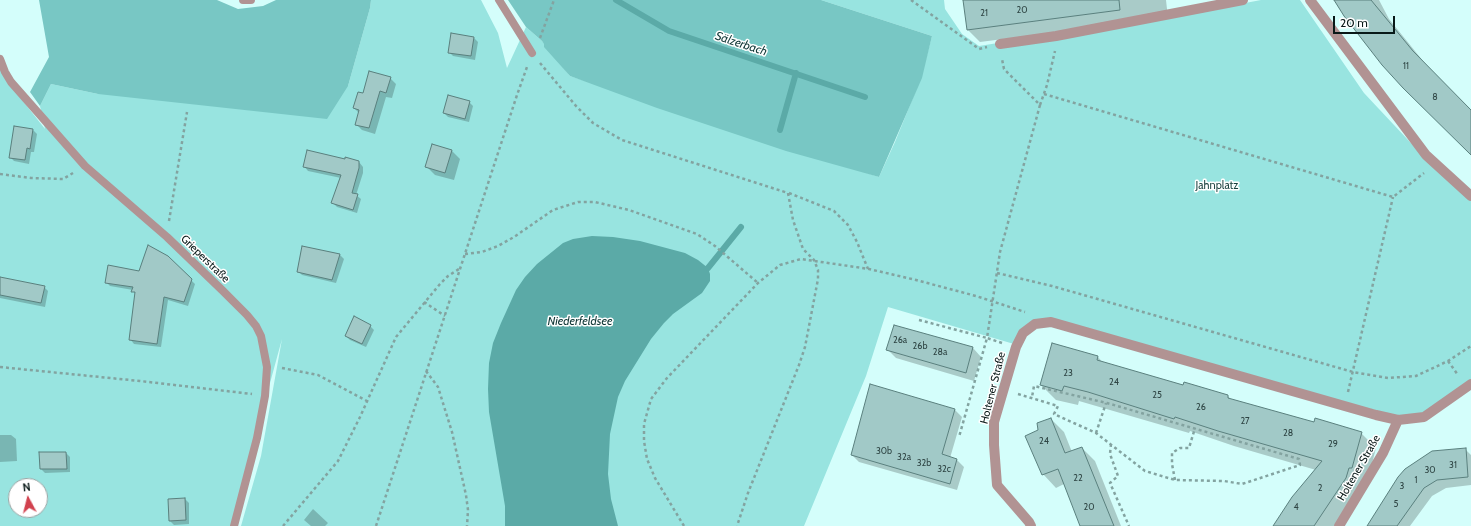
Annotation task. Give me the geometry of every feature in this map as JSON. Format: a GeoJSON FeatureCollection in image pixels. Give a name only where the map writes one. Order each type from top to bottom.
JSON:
{"type":"FeatureCollection","features":[{"type":"Feature","properties":{"kind":"street"},"geometry":{"type":"LineString","coordinates":[[1000,44],[1056,36],[1244,0]]}},
{"type":"Feature","properties":{"kind":"street"},"geometry":{"type":"LineString","coordinates":[[1310,0],[1426,155],[1471,196]]}},
{"type":"Feature","properties":{"kind":"street"},"geometry":{"type":"LineString","coordinates":[[1035,324],[1051,322],[1398,420],[1424,417],[1471,384]]}},
{"type":"Feature","properties":{"kind":"street","name":"Holtener Straße"},"geometry":{"type":"LineString","coordinates":[[1031,526],[997,485],[994,422],[1016,347],[1022,333],[1035,324]]}},
{"type":"Feature","properties":{"kind":"street","name":"Holtener Straße"},"geometry":{"type":"LineString","coordinates":[[1339,526],[1383,453],[1398,420]]}},
{"type":"Feature","properties":{"kind":"lane"},"geometry":{"type":"LineString","coordinates":[[242,0],[250,0]]}},
{"type":"Feature","properties":{"kind":"lane"},"geometry":{"type":"LineString","coordinates":[[500,0],[532,53]]}},
{"type":"Feature","properties":{"kind":"lane","name":"Grieperstraße"},"geometry":{"type":"LineString","coordinates":[[0,59],[11,82],[85,166],[167,237],[222,290],[256,326],[261,336],[265,351],[267,367],[265,396],[257,438],[234,526]]}},
{"type":"Feature","properties":{"kind":"path"},"geometry":{"type":"LineString","coordinates":[[543,32],[554,0]]}},
{"type":"Feature","properties":{"kind":"path"},"geometry":{"type":"LineString","coordinates":[[911,0],[979,49]]}},
{"type":"Feature","properties":{"kind":"path"},"geometry":{"type":"LineString","coordinates":[[959,437],[987,338],[1000,252],[1055,52],[1056,36]]}},
{"type":"Feature","properties":{"kind":"path"},"geometry":{"type":"LineString","coordinates":[[1000,44],[1004,69],[1040,106]]}},
{"type":"Feature","properties":{"kind":"path"},"geometry":{"type":"LineString","coordinates":[[532,53],[576,106],[593,123],[622,140],[788,193],[834,211],[848,225],[869,269]]}},
{"type":"Feature","properties":{"kind":"path"},"geometry":{"type":"LineString","coordinates":[[376,526],[532,53]]}},
{"type":"Feature","properties":{"kind":"path"},"geometry":{"type":"LineString","coordinates":[[1044,94],[1393,197]]}},
{"type":"Feature","properties":{"kind":"path"},"geometry":{"type":"LineString","coordinates":[[167,237],[187,112]]}},
{"type":"Feature","properties":{"kind":"path"},"geometry":{"type":"LineString","coordinates":[[1345,406],[1393,197],[1436,164]]}},
{"type":"Feature","properties":{"kind":"path"},"geometry":{"type":"LineString","coordinates":[[0,174],[31,178],[63,179],[85,166]]}},
{"type":"Feature","properties":{"kind":"path"},"geometry":{"type":"LineString","coordinates":[[737,526],[748,493],[805,347],[818,279],[818,270],[814,260],[803,249],[793,220],[788,193]]}},
{"type":"Feature","properties":{"kind":"path"},"geometry":{"type":"LineString","coordinates":[[465,254],[482,252],[498,246],[514,237],[553,210],[578,202],[609,204],[697,234],[730,258],[758,283]]}},
{"type":"Feature","properties":{"kind":"path"},"geometry":{"type":"LineString","coordinates":[[684,526],[655,478],[647,459],[644,441],[644,424],[651,399],[667,378],[758,283],[780,265],[801,259],[869,269],[916,280],[1025,312],[1035,324]]}},
{"type":"Feature","properties":{"kind":"path"},"geometry":{"type":"LineString","coordinates":[[283,526],[338,461],[368,401],[396,337],[424,302],[448,276],[460,269]]}},
{"type":"Feature","properties":{"kind":"path"},"geometry":{"type":"LineString","coordinates":[[997,273],[1052,286],[1353,372],[1388,378],[1416,376],[1448,361],[1471,346]]}},
{"type":"Feature","properties":{"kind":"path"},"geometry":{"type":"LineString","coordinates":[[424,302],[445,316]]}},
{"type":"Feature","properties":{"kind":"path"},"geometry":{"type":"LineString","coordinates":[[919,320],[1016,347]]}},
{"type":"Feature","properties":{"kind":"path"},"geometry":{"type":"LineString","coordinates":[[1448,361],[1456,371]]}},
{"type":"Feature","properties":{"kind":"path"},"geometry":{"type":"LineString","coordinates":[[0,368],[154,383],[265,396]]}},
{"type":"Feature","properties":{"kind":"path"},"geometry":{"type":"LineString","coordinates":[[282,368],[318,375],[368,401]]}},
{"type":"Feature","properties":{"kind":"path"},"geometry":{"type":"LineString","coordinates":[[426,372],[438,387],[452,432],[466,495],[468,510],[467,526]]}},
{"type":"Feature","properties":{"kind":"path"},"geometry":{"type":"LineString","coordinates":[[1004,390],[1032,397],[1058,406],[1054,414],[1096,433],[1145,471],[1175,480],[1224,481],[1242,484],[1300,465],[1299,459],[1195,428],[1106,404],[1034,386],[1032,397]]}},
{"type":"Feature","properties":{"kind":"path"},"geometry":{"type":"LineString","coordinates":[[1096,433],[1106,404]]}},
{"type":"Feature","properties":{"kind":"path"},"geometry":{"type":"LineString","coordinates":[[1175,480],[1172,464],[1172,453],[1180,448],[1189,448],[1195,428]]}},
{"type":"Feature","properties":{"kind":"path"},"geometry":{"type":"LineString","coordinates":[[1111,444],[1110,454],[1118,476],[1110,483],[1129,526]]}},
{"type":"Feature","properties":{"kind":"green space","name":"Jahnplatz"},"geometry":{"type":"Polygon","coordinates":[[[371,0],[481,0],[498,33],[507,68],[526,27],[542,41],[570,76],[879,177],[921,78],[932,36],[821,0],[944,0],[945,9],[962,34],[979,46],[998,43],[1057,39],[1261,0],[1300,0],[1364,93],[1424,157],[1471,200],[1471,380],[1422,414],[1398,416],[1035,321],[1014,344],[888,307],[866,376],[804,526],[241,526],[261,456],[282,339],[231,526],[0,526],[0,66],[11,86],[45,129],[40,106],[51,84],[98,94],[348,86],[371,0]]]}},
{"type":"Feature","properties":{"kind":"shaded area"},"geometry":{"type":"Polygon","coordinates":[[[39,0],[217,0],[238,9],[263,6],[276,0],[371,0],[348,86],[327,119],[98,94],[51,84],[40,106],[30,92],[49,57],[39,0]]]}},
{"type":"Feature","properties":{"kind":"shaded area"},"geometry":{"type":"Polygon","coordinates":[[[508,0],[821,0],[932,36],[922,78],[879,177],[786,151],[657,108],[570,76],[544,47],[542,41],[526,27],[508,0]]]}},
{"type":"Feature","properties":{"kind":"water","name":"Niederfeldsee"},"geometry":{"type":"Polygon","coordinates":[[[592,236],[640,241],[685,253],[698,260],[708,268],[710,281],[702,293],[673,314],[651,339],[625,381],[618,397],[610,434],[608,474],[611,499],[618,526],[505,526],[505,506],[489,412],[489,363],[493,343],[516,290],[537,264],[563,243],[573,239],[592,236]]]}},
{"type":"Feature","properties":{"kind":"building"},"geometry":{"type":"Polygon","coordinates":[[[963,0],[1119,0],[1120,10],[967,30],[963,0]]]}},
{"type":"Feature","properties":{"kind":"building"},"geometry":{"type":"Polygon","coordinates":[[[1334,0],[1371,0],[1413,51],[1471,110],[1471,155],[1403,88],[1382,65],[1344,16],[1334,0]]]}},
{"type":"Feature","properties":{"kind":"building"},"geometry":{"type":"Polygon","coordinates":[[[451,33],[474,37],[471,56],[448,53],[451,33]]]}},
{"type":"Feature","properties":{"kind":"building"},"geometry":{"type":"Polygon","coordinates":[[[369,71],[391,77],[386,93],[380,91],[369,128],[355,125],[359,110],[353,108],[358,92],[363,93],[369,71]]]}},
{"type":"Feature","properties":{"kind":"building"},"geometry":{"type":"Polygon","coordinates":[[[448,95],[470,101],[465,119],[443,113],[448,95]]]}},
{"type":"Feature","properties":{"kind":"building"},"geometry":{"type":"Polygon","coordinates":[[[14,126],[33,129],[30,149],[27,148],[25,160],[9,158],[14,126]]]}},
{"type":"Feature","properties":{"kind":"building"},"geometry":{"type":"Polygon","coordinates":[[[432,144],[452,150],[445,173],[425,167],[432,144]]]}},
{"type":"Feature","properties":{"kind":"building"},"geometry":{"type":"Polygon","coordinates":[[[307,150],[359,161],[359,168],[352,193],[358,194],[353,210],[331,203],[341,175],[303,167],[307,150]]]}},
{"type":"Feature","properties":{"kind":"building"},"geometry":{"type":"Polygon","coordinates":[[[148,245],[168,256],[192,279],[184,302],[164,297],[157,344],[129,340],[135,292],[131,292],[133,287],[105,283],[108,265],[139,271],[148,245]]]}},
{"type":"Feature","properties":{"kind":"building"},"geometry":{"type":"Polygon","coordinates":[[[302,246],[340,254],[332,280],[297,272],[302,246]]]}},
{"type":"Feature","properties":{"kind":"building"},"geometry":{"type":"Polygon","coordinates":[[[0,277],[45,286],[41,303],[0,295],[0,277]]]}},
{"type":"Feature","properties":{"kind":"building"},"geometry":{"type":"Polygon","coordinates":[[[354,316],[371,325],[362,344],[345,336],[354,316]]]}},
{"type":"Feature","properties":{"kind":"building"},"geometry":{"type":"Polygon","coordinates":[[[894,325],[973,347],[966,373],[886,350],[894,325]]]}},
{"type":"Feature","properties":{"kind":"building"},"geometry":{"type":"Polygon","coordinates":[[[1052,343],[1098,356],[1097,360],[1183,385],[1184,382],[1228,395],[1228,398],[1314,422],[1315,418],[1362,432],[1352,468],[1349,468],[1346,478],[1314,526],[1273,526],[1292,497],[1322,461],[1175,417],[1174,419],[1088,392],[1064,386],[1062,391],[1040,385],[1052,343]]]}},
{"type":"Feature","properties":{"kind":"building"},"geometry":{"type":"Polygon","coordinates":[[[870,384],[955,409],[942,454],[957,459],[950,484],[851,455],[870,384]]]}},
{"type":"Feature","properties":{"kind":"building"},"geometry":{"type":"Polygon","coordinates":[[[1051,418],[1065,453],[1082,447],[1114,526],[1080,526],[1058,469],[1042,475],[1025,436],[1038,430],[1037,423],[1051,418]]]}},
{"type":"Feature","properties":{"kind":"building"},"geometry":{"type":"Polygon","coordinates":[[[1466,448],[1468,477],[1437,480],[1424,488],[1397,526],[1367,526],[1398,477],[1405,469],[1432,451],[1466,448]]]}},
{"type":"Feature","properties":{"kind":"building"},"geometry":{"type":"Polygon","coordinates":[[[39,452],[66,452],[67,469],[40,469],[39,452]]]}},
{"type":"Feature","properties":{"kind":"building"},"geometry":{"type":"Polygon","coordinates":[[[185,498],[186,520],[169,521],[168,499],[185,498]]]}},
{"type":"Feature","properties":{"kind":"waterway","name":"Sälzerbach"},"geometry":{"type":"LineString","coordinates":[[616,0],[669,31],[865,97]]}},
{"type":"Feature","properties":{"kind":"waterway"},"geometry":{"type":"LineString","coordinates":[[780,130],[796,73]]}},
{"type":"Feature","properties":{"kind":"waterway"},"geometry":{"type":"LineString","coordinates":[[708,268],[741,227]]}}]}
